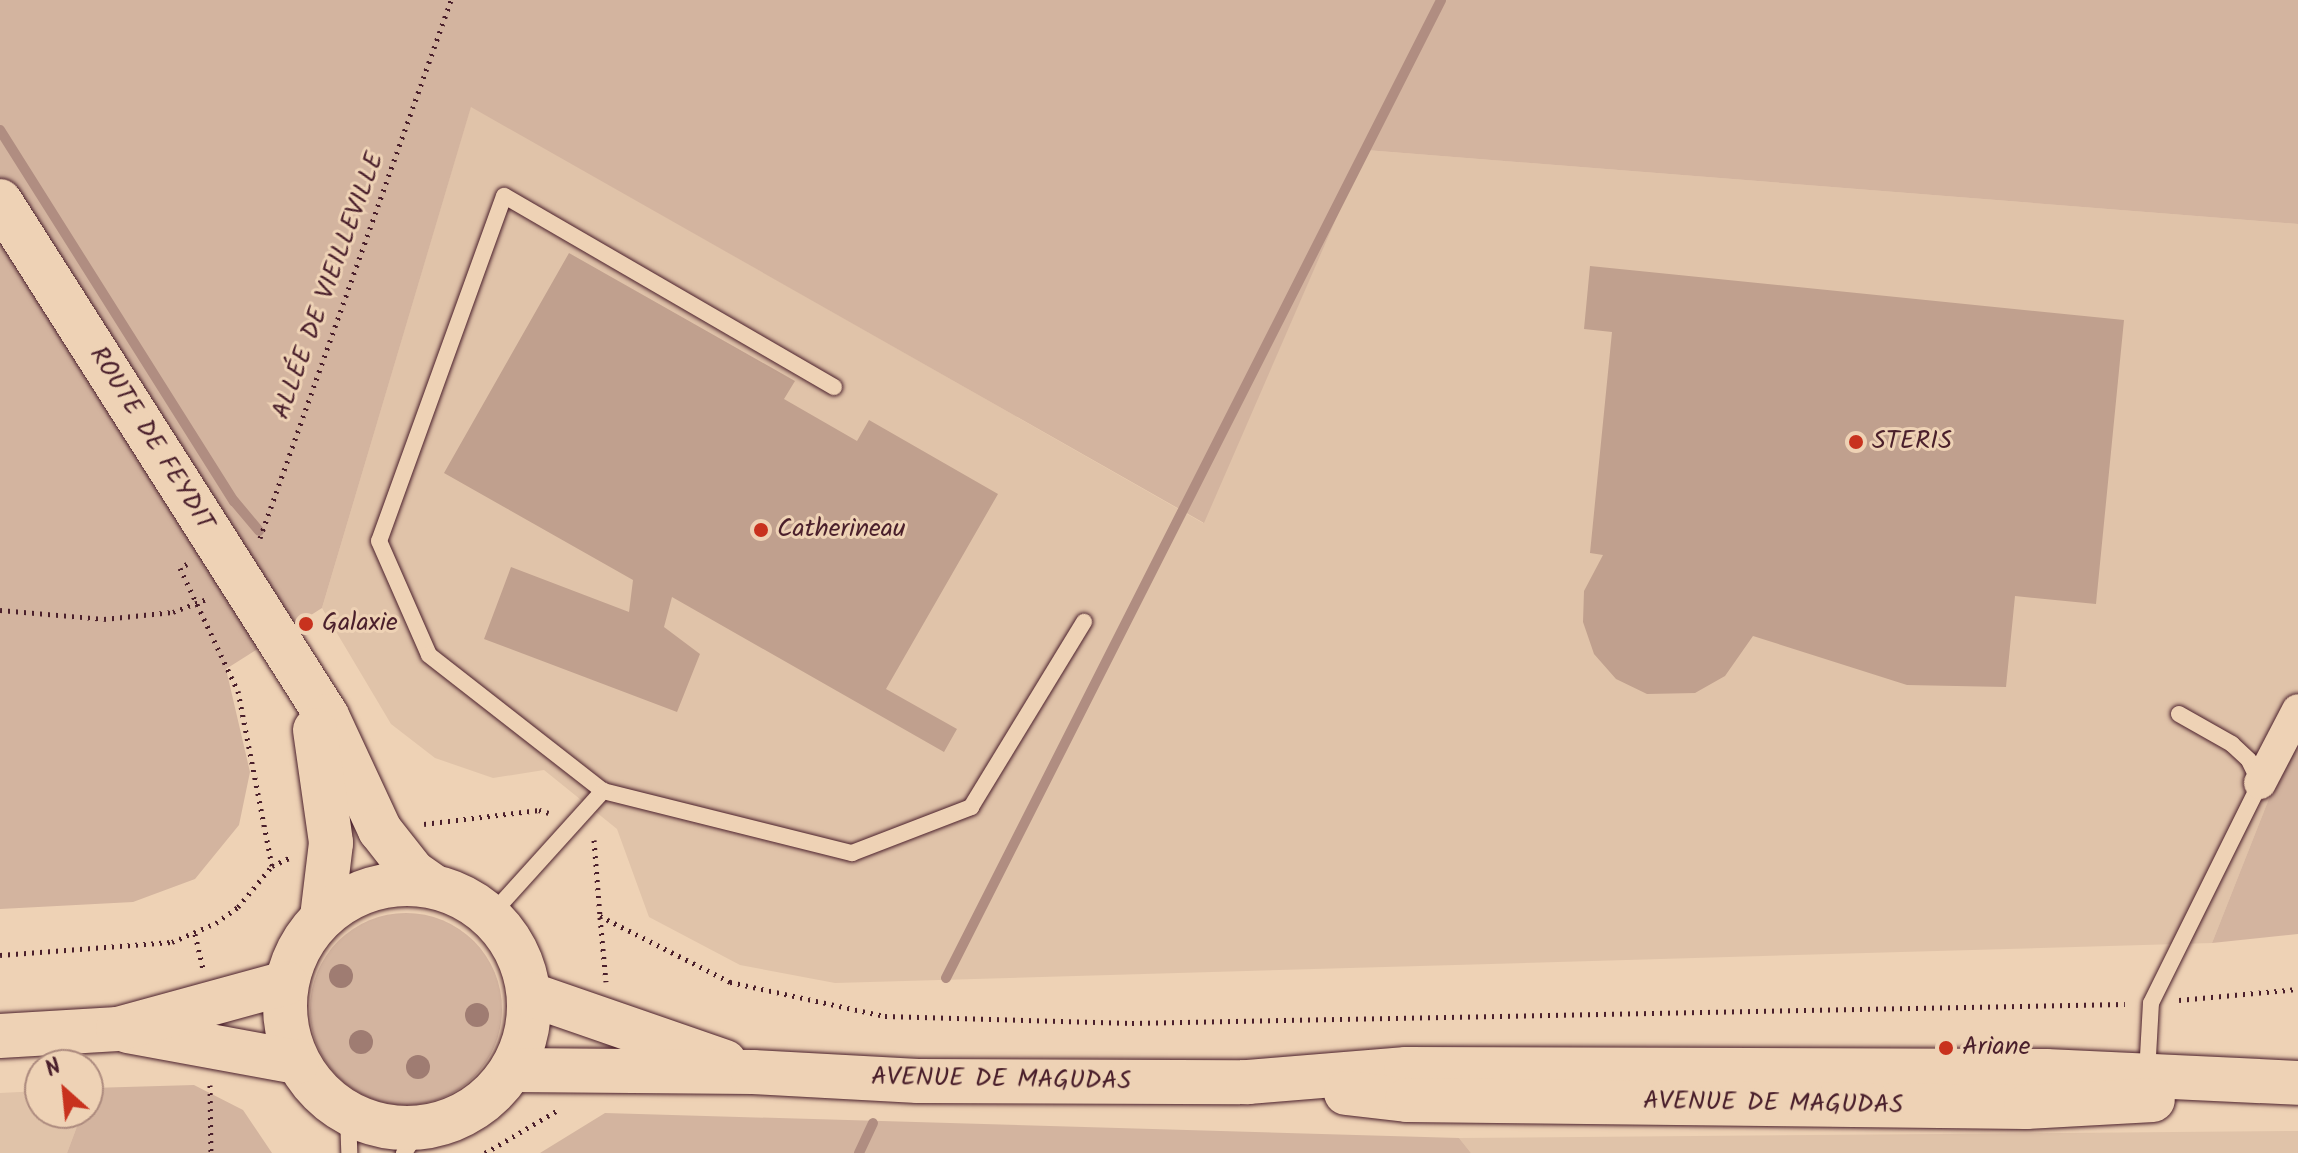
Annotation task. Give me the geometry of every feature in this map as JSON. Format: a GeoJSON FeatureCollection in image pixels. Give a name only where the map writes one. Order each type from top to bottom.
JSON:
{"type":"FeatureCollection","features":[{"type":"Feature","properties":{"kind":"main road","name":"ROUTE DE FEYDIT"},"geometry":{"type":"LineString","coordinates":[[0,201],[338,737],[380,830],[413,872],[433,886]]}},
{"type":"Feature","properties":{"kind":"main road","name":"ROUTE DE FEYDIT"},"geometry":{"type":"LineString","coordinates":[[301,678],[319,746],[331,843],[322,917]]}},
{"type":"Feature","properties":{"kind":"main road"},"geometry":{"type":"LineString","coordinates":[[394,884],[433,886],[464,897],[490,916],[510,938],[529,994],[527,1033],[512,1070],[488,1098],[457,1119],[412,1141],[383,1127],[348,1134],[297,1062],[285,1023],[286,983],[293,959],[322,917],[355,895],[394,884]]}},
{"type":"Feature","properties":{"kind":"main road"},"geometry":{"type":"LineString","coordinates":[[0,1036],[118,1029],[286,983]]}},
{"type":"Feature","properties":{"kind":"main road","name":"AVENUE DE MAGUDAS"},"geometry":{"type":"LineString","coordinates":[[529,994],[753,1072]]}},
{"type":"Feature","properties":{"kind":"main road"},"geometry":{"type":"LineString","coordinates":[[118,1029],[297,1062]]}},
{"type":"Feature","properties":{"kind":"main road","name":"AVENUE DE MAGUDAS"},"geometry":{"type":"LineString","coordinates":[[512,1070],[753,1072],[918,1081],[1248,1082],[1406,1069],[2147,1076],[2298,1084]]}},
{"type":"Feature","properties":{"kind":"main road","name":"AVENUE DE MAGUDAS"},"geometry":{"type":"LineString","coordinates":[[1248,1082],[1407,1100],[2015,1107],[2298,1084]]}},
{"type":"Feature","properties":{"kind":"street"},"geometry":{"type":"LineString","coordinates":[[2260,783],[2298,710]]}},
{"type":"Feature","properties":{"kind":"lane"},"geometry":{"type":"LineString","coordinates":[[834,387],[504,196],[379,541],[429,655],[603,791],[852,853],[971,807],[1084,622]]}},
{"type":"Feature","properties":{"kind":"lane"},"geometry":{"type":"LineString","coordinates":[[2147,1076],[2151,1003],[2260,783],[2249,760],[2232,744],[2179,714]]}},
{"type":"Feature","properties":{"kind":"lane"},"geometry":{"type":"LineString","coordinates":[[490,916],[572,821],[603,791]]}},
{"type":"Feature","properties":{"kind":"path","name":"ALLÉE DE VIEILLEVILLE"},"geometry":{"type":"LineString","coordinates":[[243,584],[451,0]]}},
{"type":"Feature","properties":{"kind":"path"},"geometry":{"type":"LineString","coordinates":[[219,546],[180,568],[238,691],[272,866]]}},
{"type":"Feature","properties":{"kind":"path"},"geometry":{"type":"LineString","coordinates":[[0,610],[104,619],[173,612],[243,584]]}},
{"type":"Feature","properties":{"kind":"path"},"geometry":{"type":"LineString","coordinates":[[380,830],[539,810],[572,821],[594,837],[600,916],[730,982],[885,1016],[1132,1023],[2151,1003],[2298,989]]}},
{"type":"Feature","properties":{"kind":"path"},"geometry":{"type":"LineString","coordinates":[[0,955],[172,942],[238,907],[272,866],[331,843]]}},
{"type":"Feature","properties":{"kind":"path"},"geometry":{"type":"LineString","coordinates":[[485,1153],[574,1101],[583,1071]]}},
{"type":"Feature","properties":{"kind":"shaded area"},"geometry":{"type":"Polygon","coordinates":[[[0,0],[2298,0],[2298,224],[1366,150],[1204,523],[471,107],[322,608],[226,669],[250,772],[239,825],[195,879],[133,902],[0,909],[0,0]]]}},
{"type":"Feature","properties":{"kind":"shaded area"},"geometry":{"type":"Polygon","coordinates":[[[471,106],[1203,523],[1366,150],[2298,224],[2298,725],[2212,943],[835,983],[740,965],[649,917],[617,829],[544,770],[493,778],[435,758],[391,724],[322,608],[471,106]]]}},
{"type":"Feature","properties":{"kind":"shaded area"},"geometry":{"type":"Polygon","coordinates":[[[2298,725],[2298,934],[2212,943],[2298,725]]]}},
{"type":"Feature","properties":{"kind":"shaded area"},"geometry":{"type":"Polygon","coordinates":[[[406,913],[443,920],[474,941],[495,972],[502,1009],[495,1046],[474,1077],[443,1098],[406,1105],[369,1098],[338,1077],[317,1046],[310,1009],[317,972],[338,941],[369,920],[406,913]]]}},
{"type":"Feature","properties":{"kind":"shaded area"},"geometry":{"type":"Polygon","coordinates":[[[194,1085],[243,1110],[272,1153],[67,1153],[76,1129],[104,1129],[104,1088],[194,1085]]]}},
{"type":"Feature","properties":{"kind":"shaded area"},"geometry":{"type":"Polygon","coordinates":[[[24,1092],[24,1129],[76,1129],[67,1153],[0,1153],[0,1093],[24,1092]]]}},
{"type":"Feature","properties":{"kind":"shaded area"},"geometry":{"type":"Polygon","coordinates":[[[605,1113],[1459,1138],[1471,1153],[540,1153],[605,1113]]]}},
{"type":"Feature","properties":{"kind":"shaded area"},"geometry":{"type":"Polygon","coordinates":[[[2298,1131],[2298,1153],[1471,1153],[1459,1138],[2298,1131]]]}},
{"type":"Feature","properties":{"kind":"building","name":"Catherineau"},"geometry":{"type":"Polygon","coordinates":[[[569,253],[795,381],[784,399],[857,441],[869,420],[998,494],[886,689],[957,729],[944,752],[672,597],[664,627],[700,654],[677,712],[484,639],[511,567],[629,612],[633,580],[444,473],[569,253]]]}},
{"type":"Feature","properties":{"kind":"building","name":"STERIS"},"geometry":{"type":"Polygon","coordinates":[[[1590,266],[2124,320],[2096,604],[2015,596],[2006,687],[1907,685],[1753,636],[1725,676],[1695,693],[1647,694],[1616,679],[1594,654],[1583,622],[1584,591],[1603,555],[1590,553],[1612,332],[1584,329],[1590,266]]]}},
{"type":"Feature","properties":{"kind":"waterway"},"geometry":{"type":"LineString","coordinates":[[946,978],[1441,0]]}},
{"type":"Feature","properties":{"kind":"waterway"},"geometry":{"type":"LineString","coordinates":[[0,130],[234,501],[259,531]]}},
{"type":"Feature","properties":{"kind":"waterway"},"geometry":{"type":"LineString","coordinates":[[859,1153],[873,1123]]}},
{"type":"Feature","properties":{"kind":"place","name":"STERIS"},"geometry":{"type":"Point","coordinates":[1856,442]}},
{"type":"Feature","properties":{"kind":"place","name":"Catherineau"},"geometry":{"type":"Point","coordinates":[761,530]}},
{"type":"Feature","properties":{"kind":"place","name":"Galaxie"},"geometry":{"type":"Point","coordinates":[306,624]}},
{"type":"Feature","properties":{"kind":"place","name":"Ariane"},"geometry":{"type":"Point","coordinates":[1946,1048]}}]}
